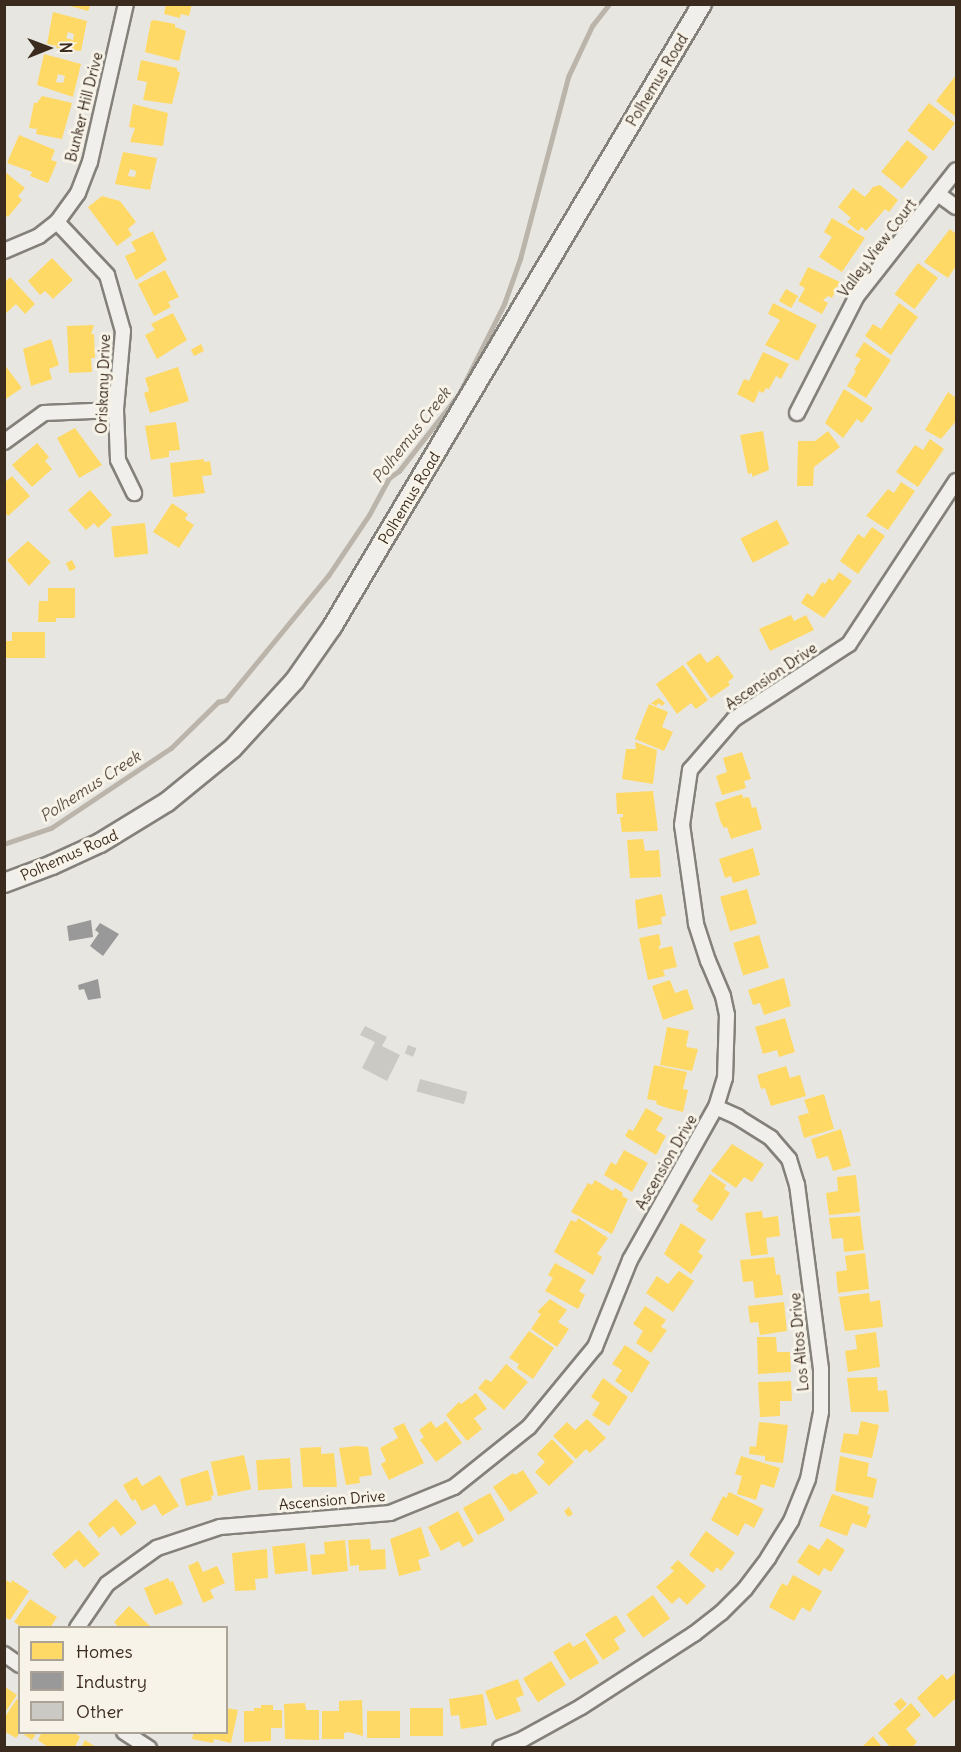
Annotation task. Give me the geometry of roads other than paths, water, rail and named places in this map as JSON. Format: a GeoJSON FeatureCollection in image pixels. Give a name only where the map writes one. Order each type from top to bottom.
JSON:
{"type":"FeatureCollection","features":[{"type":"Feature","properties":{"kind":"main road","name":"Polhemus Road"},"geometry":{"type":"LineString","coordinates":[[4,883],[52,865],[100,843],[167,802],[233,748],[295,680],[332,627],[702,4]]}},
{"type":"Feature","properties":{"kind":"street","name":"Bunker Hill Drive"},"geometry":{"type":"LineString","coordinates":[[4,251],[39,236],[57,222],[78,193],[90,162],[126,4]]}},
{"type":"Feature","properties":{"kind":"street","name":"Valley View Court"},"geometry":{"type":"LineString","coordinates":[[797,413],[857,296],[957,170]]}},
{"type":"Feature","properties":{"kind":"street"},"geometry":{"type":"LineString","coordinates":[[938,194],[957,207]]}},
{"type":"Feature","properties":{"kind":"street","name":"Oriskany Drive"},"geometry":{"type":"LineString","coordinates":[[57,222],[106,275],[123,331],[116,410],[118,460],[134,493]]}},
{"type":"Feature","properties":{"kind":"street"},"geometry":{"type":"LineString","coordinates":[[4,442],[44,413],[116,410]]}},
{"type":"Feature","properties":{"kind":"street","name":"Ascension Drive"},"geometry":{"type":"LineString","coordinates":[[78,1626],[107,1584],[157,1548],[220,1527],[390,1513],[454,1487],[529,1427],[595,1347],[630,1260],[716,1107],[728,1058],[727,1016],[723,996],[708,962],[696,922],[682,825],[690,770],[734,719],[849,644],[957,481]]}},
{"type":"Feature","properties":{"kind":"street","name":"Los Altos Drive"},"geometry":{"type":"LineString","coordinates":[[500,1748],[523,1739],[581,1707],[694,1634],[721,1613],[745,1589],[768,1558],[791,1521],[808,1479],[821,1413],[821,1369],[797,1185],[789,1159],[771,1138],[738,1117],[716,1107]]}},
{"type":"Feature","properties":{"kind":"street"},"geometry":{"type":"LineString","coordinates":[[4,1654],[18,1664]]}},
{"type":"Feature","properties":{"kind":"street"},"geometry":{"type":"LineString","coordinates":[[127,1734],[149,1748]]}},
{"type":"Feature","properties":{"kind":"waterway","name":"Polhemus Creek"},"geometry":{"type":"LineString","coordinates":[[4,844],[51,828],[171,748],[218,702],[226,700],[328,576],[369,515],[389,478],[399,471],[459,394],[504,304],[520,259],[568,77],[592,26],[609,4]]}}]}
